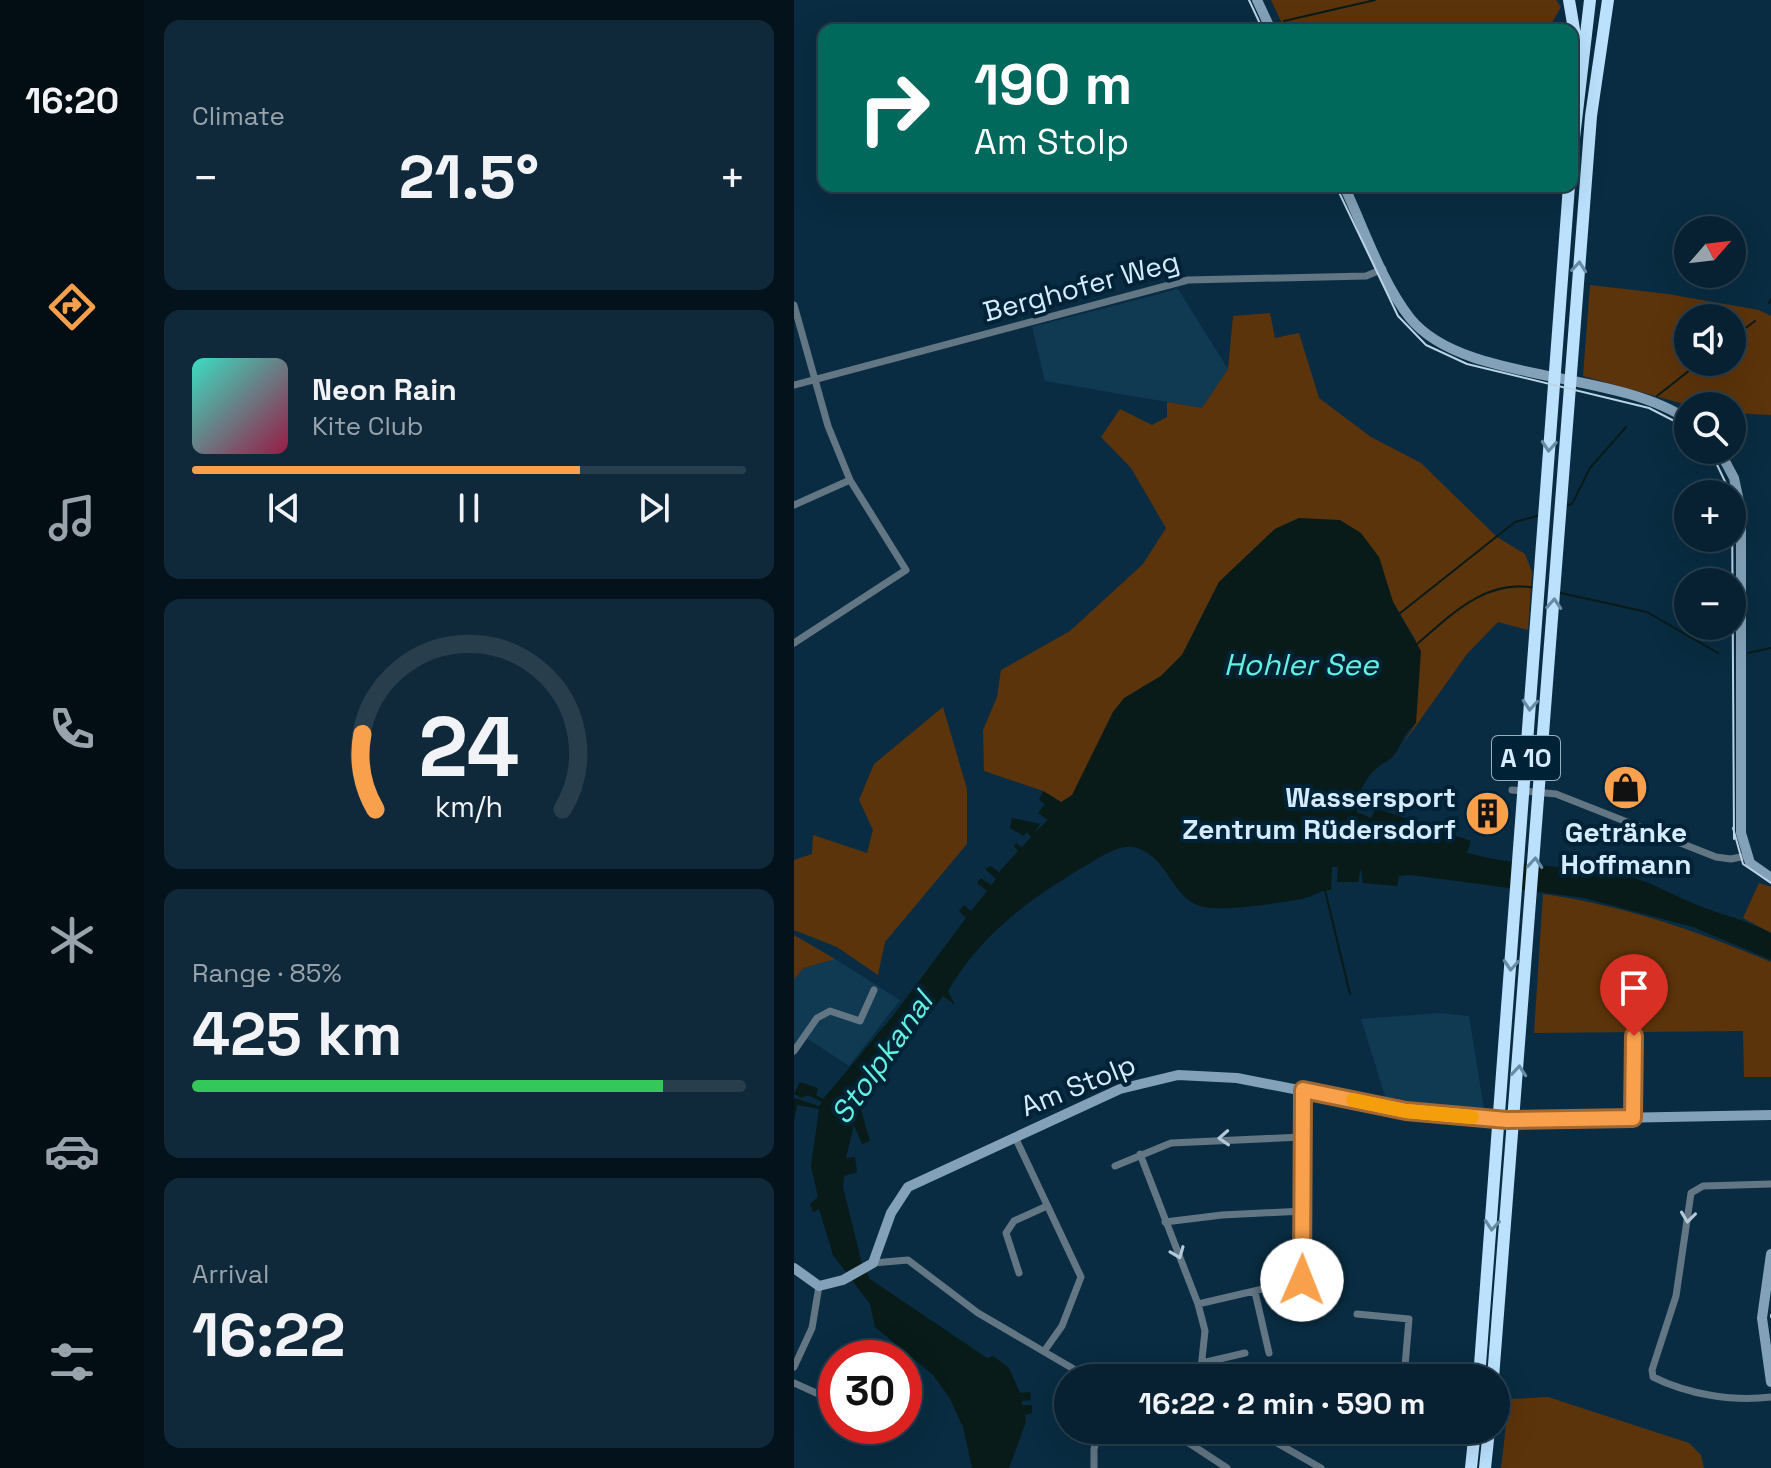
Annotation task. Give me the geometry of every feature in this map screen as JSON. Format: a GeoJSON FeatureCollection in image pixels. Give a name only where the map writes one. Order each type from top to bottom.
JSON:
{"type":"FeatureCollection","features":[{"type":"Feature","properties":{"kind":"highway"},"geometry":{"type":"LineString","coordinates":[[1569,0],[1573,24]]}},
{"type":"Feature","properties":{"kind":"highway"},"geometry":{"type":"LineString","coordinates":[[1578,88],[1590,0]]}},
{"type":"Feature","properties":{"kind":"highway","name":"A 10"},"geometry":{"type":"LineString","coordinates":[[1494,1364],[1591,116],[1608,0]]}},
{"type":"Feature","properties":{"kind":"highway"},"geometry":{"type":"LineString","coordinates":[[1578,54],[1580,66]]}},
{"type":"Feature","properties":{"kind":"highway","name":"A 10"},"geometry":{"type":"LineString","coordinates":[[1480,1364],[1569,192]]}},
{"type":"Feature","properties":{"kind":"highway"},"geometry":{"type":"LineString","coordinates":[[1471,1468],[1474,1444]]}},
{"type":"Feature","properties":{"kind":"highway"},"geometry":{"type":"LineString","coordinates":[[1485,1468],[1488,1444]]}},
{"type":"Feature","properties":{"kind":"main road"},"geometry":{"type":"LineString","coordinates":[[1257,0],[1268,24]]}},
{"type":"Feature","properties":{"kind":"main road"},"geometry":{"type":"LineString","coordinates":[[1347,192],[1409,317],[1427,335],[1452,350],[1627,394],[1674,411]]}},
{"type":"Feature","properties":{"kind":"main road"},"geometry":{"type":"LineString","coordinates":[[1726,464],[1734,478],[1741,511],[1741,833],[1746,856],[1758,871],[1771,878]]}},
{"type":"Feature","properties":{"kind":"main road","name":"Am Stolp"},"geometry":{"type":"LineString","coordinates":[[871,1265],[891,1213],[908,1187],[1120,1089],[1178,1075],[1237,1078],[1406,1111],[1507,1120],[1771,1115]]}},
{"type":"Feature","properties":{"kind":"main road"},"geometry":{"type":"LineString","coordinates":[[1771,1254],[1762,1318],[1771,1382]]}},
{"type":"Feature","properties":{"kind":"main road"},"geometry":{"type":"LineString","coordinates":[[794,1268],[819,1286],[843,1280],[871,1265]]}},
{"type":"Feature","properties":{"kind":"street","name":"Berghofer Weg"},"geometry":{"type":"LineString","coordinates":[[794,385],[1175,282],[1366,276],[1383,269]]}},
{"type":"Feature","properties":{"kind":"street"},"geometry":{"type":"LineString","coordinates":[[794,305],[814,380],[850,480],[906,570],[794,643]]}},
{"type":"Feature","properties":{"kind":"street"},"geometry":{"type":"LineString","coordinates":[[794,505],[850,480]]}},
{"type":"Feature","properties":{"kind":"street"},"geometry":{"type":"LineString","coordinates":[[1512,790],[1560,796],[1716,857],[1731,859],[1746,856]]}},
{"type":"Feature","properties":{"kind":"street"},"geometry":{"type":"LineString","coordinates":[[794,1051],[817,1018],[830,1011],[860,1021],[874,990]]}},
{"type":"Feature","properties":{"kind":"street"},"geometry":{"type":"LineString","coordinates":[[1633,1118],[1634,1036]]}},
{"type":"Feature","properties":{"kind":"street"},"geometry":{"type":"LineString","coordinates":[[1198,1304],[1302,1280],[1303,1090]]}},
{"type":"Feature","properties":{"kind":"street"},"geometry":{"type":"LineString","coordinates":[[1015,1137],[1081,1277],[1062,1326],[1045,1350]]}},
{"type":"Feature","properties":{"kind":"street"},"geometry":{"type":"LineString","coordinates":[[1115,1166],[1171,1143],[1302,1137]]}},
{"type":"Feature","properties":{"kind":"street"},"geometry":{"type":"LineString","coordinates":[[1140,1154],[1198,1304],[1205,1331],[1202,1363],[1245,1353]]}},
{"type":"Feature","properties":{"kind":"street"},"geometry":{"type":"LineString","coordinates":[[1771,1184],[1703,1186],[1691,1193],[1680,1280],[1653,1377],[1706,1393],[1771,1397]]}},
{"type":"Feature","properties":{"kind":"street"},"geometry":{"type":"LineString","coordinates":[[1019,1273],[1006,1233],[1014,1221],[1047,1206]]}},
{"type":"Feature","properties":{"kind":"street"},"geometry":{"type":"LineString","coordinates":[[1165,1222],[1222,1215],[1303,1211]]}},
{"type":"Feature","properties":{"kind":"street"},"geometry":{"type":"LineString","coordinates":[[871,1265],[908,1260],[978,1313],[1067,1364]]}},
{"type":"Feature","properties":{"kind":"street"},"geometry":{"type":"LineString","coordinates":[[794,1367],[812,1328],[819,1286]]}},
{"type":"Feature","properties":{"kind":"street"},"geometry":{"type":"LineString","coordinates":[[1255,1292],[1269,1353]]}},
{"type":"Feature","properties":{"kind":"street"},"geometry":{"type":"LineString","coordinates":[[1357,1314],[1409,1319],[1405,1364]]}},
{"type":"Feature","properties":{"kind":"street"},"geometry":{"type":"LineString","coordinates":[[794,1383],[818,1394]]}},
{"type":"Feature","properties":{"kind":"street"},"geometry":{"type":"LineString","coordinates":[[1094,1468],[1095,1444]]}},
{"type":"Feature","properties":{"kind":"street"},"geometry":{"type":"LineString","coordinates":[[1190,1444],[1227,1468]]}},
{"type":"Feature","properties":{"kind":"street"},"geometry":{"type":"LineString","coordinates":[[1285,1444],[1321,1468]]}},
{"type":"Feature","properties":{"kind":"shaded area"},"geometry":{"type":"Polygon","coordinates":[[[1271,0],[1556,0],[1561,7],[1551,24],[1282,24],[1271,0]]]}},
{"type":"Feature","properties":{"kind":"shaded area"},"geometry":{"type":"Polygon","coordinates":[[[1590,285],[1725,304],[1674,304],[1674,376],[1746,376],[1746,308],[1771,316],[1771,415],[1746,414],[1746,392],[1674,392],[1674,401],[1583,376],[1590,285]]]}},
{"type":"Feature","properties":{"kind":"shaded area"},"geometry":{"type":"Polygon","coordinates":[[[1178,289],[1228,369],[1202,408],[1045,381],[1032,327],[1178,289]]]}},
{"type":"Feature","properties":{"kind":"shaded area"},"geometry":{"type":"Polygon","coordinates":[[[1270,313],[1275,338],[1299,333],[1319,398],[1371,437],[1421,463],[1497,537],[1525,554],[1532,572],[1528,630],[1498,622],[1467,654],[1403,744],[1416,723],[1416,641],[1393,602],[1379,557],[1318,520],[1299,518],[1275,529],[1219,582],[1182,655],[1161,676],[1142,687],[1113,712],[1086,769],[1151,753],[1363,785],[1357,802],[1358,810],[1061,802],[1043,791],[984,771],[983,730],[997,697],[1001,670],[1070,631],[1143,564],[1166,528],[1131,468],[1101,437],[1120,409],[1152,425],[1167,417],[1167,402],[1202,408],[1228,369],[1233,316],[1270,313]]]}},
{"type":"Feature","properties":{"kind":"shaded area"},"geometry":{"type":"Polygon","coordinates":[[[943,707],[967,789],[967,844],[885,942],[878,975],[837,947],[794,930],[794,860],[812,854],[813,835],[867,853],[873,830],[859,800],[874,764],[943,707]]]}},
{"type":"Feature","properties":{"kind":"shaded area"},"geometry":{"type":"Polygon","coordinates":[[[1759,883],[1771,887],[1771,933],[1743,918],[1759,883]]]}},
{"type":"Feature","properties":{"kind":"shaded area"},"geometry":{"type":"Polygon","coordinates":[[[1543,894],[1659,920],[1771,962],[1771,1077],[1744,1077],[1743,1031],[1534,1033],[1543,894]]]}},
{"type":"Feature","properties":{"kind":"shaded area"},"geometry":{"type":"Polygon","coordinates":[[[794,935],[835,959],[804,968],[794,979],[794,935]]]}},
{"type":"Feature","properties":{"kind":"shaded area"},"geometry":{"type":"Polygon","coordinates":[[[835,959],[900,1000],[849,1066],[808,1039],[794,1051],[794,979],[804,968],[835,959]]]}},
{"type":"Feature","properties":{"kind":"shaded area"},"geometry":{"type":"Polygon","coordinates":[[[1439,1013],[1469,1016],[1484,1109],[1386,1099],[1361,1019],[1439,1013]]]}},
{"type":"Feature","properties":{"kind":"shaded area"},"geometry":{"type":"Polygon","coordinates":[[[1548,1397],[1689,1443],[1701,1455],[1704,1468],[1501,1468],[1504,1444],[1510,1444],[1510,1399],[1548,1397]]]}},
{"type":"Feature","properties":{"kind":"water","name":"Hohler See"},"geometry":{"type":"Polygon","coordinates":[[[1299,518],[1340,520],[1361,533],[1379,557],[1393,602],[1421,651],[1416,723],[1392,757],[1373,771],[1365,782],[1357,812],[1371,818],[1376,808],[1471,841],[1467,853],[1627,876],[1643,881],[1771,933],[1771,960],[1693,927],[1584,898],[1411,875],[1399,876],[1397,886],[1363,883],[1361,868],[1358,882],[1337,882],[1338,867],[1332,867],[1331,890],[1306,898],[1220,908],[1198,905],[1188,899],[1157,861],[1137,848],[1113,850],[1071,875],[1011,917],[977,951],[948,991],[955,1005],[943,996],[860,1107],[870,1141],[862,1144],[854,1125],[846,1158],[855,1157],[857,1172],[844,1176],[843,1187],[862,1264],[870,1279],[987,1358],[993,1356],[1009,1368],[1020,1393],[1030,1392],[1031,1400],[1022,1401],[1022,1405],[1032,1405],[1032,1413],[1025,1415],[1026,1422],[1009,1468],[972,1468],[963,1427],[949,1397],[922,1366],[922,1340],[891,1340],[875,1327],[870,1304],[833,1255],[819,1209],[813,1212],[810,1204],[818,1197],[811,1166],[819,1109],[797,1105],[794,1121],[794,1098],[819,1106],[822,1102],[808,1095],[802,1098],[794,1094],[800,1082],[818,1088],[816,1095],[823,1099],[892,1017],[966,918],[959,911],[964,905],[971,911],[987,891],[977,883],[981,878],[991,885],[996,879],[985,869],[991,866],[999,872],[1018,851],[1014,846],[1016,843],[1022,847],[1031,837],[1027,832],[1024,836],[1010,828],[1012,818],[1040,824],[1034,833],[1048,820],[1038,813],[1045,804],[1039,800],[1043,791],[1061,802],[1072,795],[1113,712],[1124,698],[1161,676],[1182,655],[1219,582],[1275,529],[1299,518]]]}},
{"type":"Feature","properties":{"kind":"waterway"},"geometry":{"type":"LineString","coordinates":[[1284,21],[1375,0]]}},
{"type":"Feature","properties":{"kind":"waterway"},"geometry":{"type":"LineString","coordinates":[[1769,303],[1771,299]]}},
{"type":"Feature","properties":{"kind":"waterway"},"geometry":{"type":"LineString","coordinates":[[1746,328],[1755,321]]}},
{"type":"Feature","properties":{"kind":"waterway"},"geometry":{"type":"LineString","coordinates":[[1657,396],[1682,376]]}},
{"type":"Feature","properties":{"kind":"waterway"},"geometry":{"type":"LineString","coordinates":[[1565,506],[1572,504],[1590,468],[1626,427]]}},
{"type":"Feature","properties":{"kind":"waterway"},"geometry":{"type":"LineString","coordinates":[[1399,614],[1515,522],[1540,515]]}},
{"type":"Feature","properties":{"kind":"waterway"},"geometry":{"type":"LineString","coordinates":[[1417,644],[1470,601],[1501,588],[1535,588]]}},
{"type":"Feature","properties":{"kind":"waterway"},"geometry":{"type":"LineString","coordinates":[[1561,593],[1647,612],[1718,653]]}},
{"type":"Feature","properties":{"kind":"waterway"},"geometry":{"type":"LineString","coordinates":[[1748,653],[1771,648]]}},
{"type":"Feature","properties":{"kind":"waterway"},"geometry":{"type":"LineString","coordinates":[[1325,890],[1350,994]]}},
{"type":"Feature","properties":{"kind":"tram line"},"geometry":{"type":"LineString","coordinates":[[1249,0],[1260,24]]}},
{"type":"Feature","properties":{"kind":"tram line"},"geometry":{"type":"LineString","coordinates":[[1339,192],[1398,316],[1426,345],[1467,364],[1649,408],[1674,421]]}},
{"type":"Feature","properties":{"kind":"tram line"},"geometry":{"type":"LineString","coordinates":[[1717,464],[1724,480]]}},
{"type":"Feature","properties":{"kind":"tram line"},"geometry":{"type":"LineString","coordinates":[[1732,552],[1734,839]]}},
{"type":"Feature","properties":{"kind":"tram line"},"geometry":{"type":"LineString","coordinates":[[1733,828],[1743,864],[1771,883]]}},
{"type":"Feature","properties":{"kind":"slow traffic"},"geometry":{"type":"LineString","coordinates":[[1353,1100],[1406,1111],[1472,1117]]}},
{"type":"Feature","properties":{"kind":"place","name":"Getränke Hoffmann"},"geometry":{"type":"Point","coordinates":[1626,787]}},
{"type":"Feature","properties":{"kind":"place","name":"Wassersport Zentrum Rüdersdorf"},"geometry":{"type":"Point","coordinates":[1487,813]}},
{"type":"Feature","properties":{"kind":"route"},"geometry":{"type":"LineString","coordinates":[[1302,1280],[1303,1090],[1406,1111],[1507,1120],[1633,1118],[1634,1036]]}},
{"type":"Feature","properties":{"kind":"water label","name":"Stolpkanal"},"geometry":{"type":"Point","coordinates":[882,1058]}}]}
